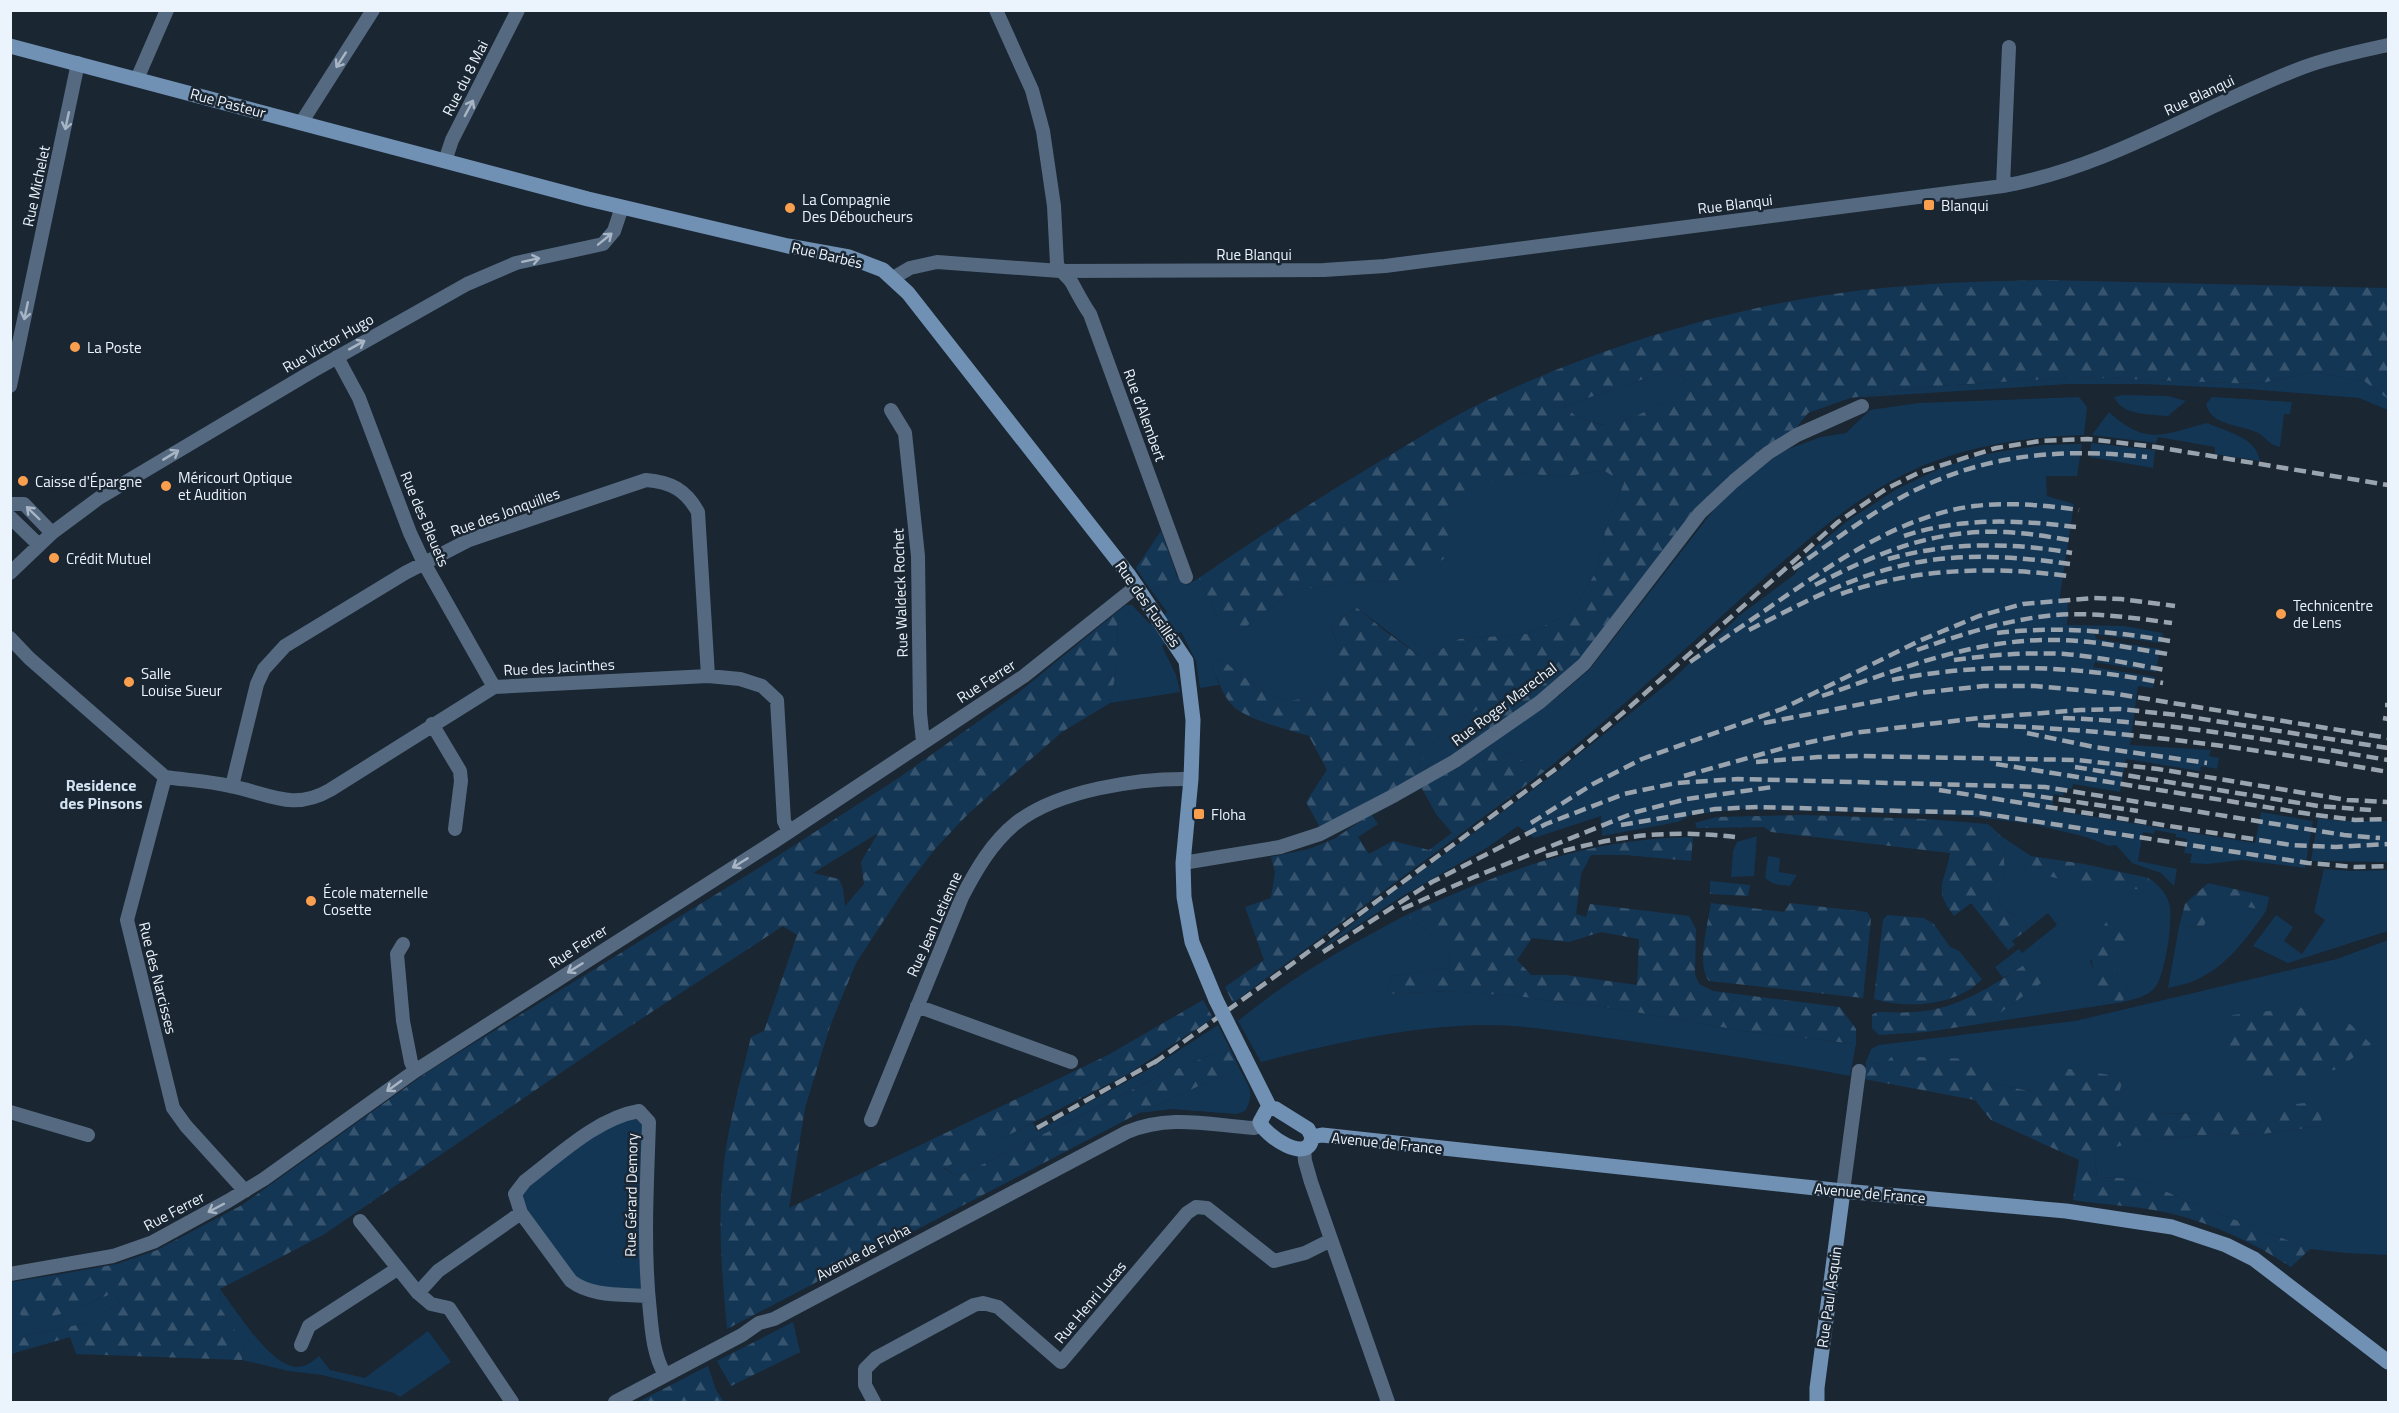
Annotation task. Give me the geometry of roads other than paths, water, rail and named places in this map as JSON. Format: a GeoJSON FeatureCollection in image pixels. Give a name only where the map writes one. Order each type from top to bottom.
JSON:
{"type":"FeatureCollection","features":[{"type":"Feature","properties":{"kind":"street"},"geometry":{"type":"LineString","coordinates":[[137,79],[167,10]]}},
{"type":"Feature","properties":{"kind":"street"},"geometry":{"type":"LineString","coordinates":[[301,123],[373,10]]}},
{"type":"Feature","properties":{"kind":"street","name":"Rue du 8 Mai"},"geometry":{"type":"LineString","coordinates":[[445,161],[452,140],[518,10]]}},
{"type":"Feature","properties":{"kind":"street"},"geometry":{"type":"LineString","coordinates":[[893,278],[910,268],[937,262],[1060,272],[1057,264],[1054,206],[1043,131],[1032,90],[996,10]]}},
{"type":"Feature","properties":{"kind":"street","name":"Rue Blanqui"},"geometry":{"type":"LineString","coordinates":[[1060,272],[1324,270],[1385,266],[2003,186],[2026,182],[2075,167],[2306,66],[2388,45]]}},
{"type":"Feature","properties":{"kind":"street","name":"Rue Pasteur"},"geometry":{"type":"LineString","coordinates":[[10,46],[622,207]]}},
{"type":"Feature","properties":{"kind":"street"},"geometry":{"type":"LineString","coordinates":[[2003,186],[2009,47]]}},
{"type":"Feature","properties":{"kind":"street","name":"Rue Michelet"},"geometry":{"type":"LineString","coordinates":[[10,386],[78,63]]}},
{"type":"Feature","properties":{"kind":"street","name":"Rue Barbés"},"geometry":{"type":"LineString","coordinates":[[622,207],[696,226],[849,257],[883,270],[893,278]]}},
{"type":"Feature","properties":{"kind":"street","name":"Rue Victor Hugo"},"geometry":{"type":"LineString","coordinates":[[10,573],[52,532],[99,498],[337,357],[491,272],[516,263],[603,244],[614,231],[622,207]]}},
{"type":"Feature","properties":{"kind":"street","name":"Rue d'Alembert"},"geometry":{"type":"LineString","coordinates":[[1060,272],[1071,281],[1078,297],[1090,314],[1186,577]]}},
{"type":"Feature","properties":{"kind":"street","name":"Rue des Fusillés"},"geometry":{"type":"LineString","coordinates":[[893,278],[944,338],[1137,586],[1186,661],[1193,720],[1191,778],[1183,863],[1188,924],[1200,964],[1216,1000],[1270,1108]]}},
{"type":"Feature","properties":{"kind":"street","name":"Rue des Bleuets"},"geometry":{"type":"LineString","coordinates":[[337,357],[359,398],[410,533],[424,563],[494,687]]}},
{"type":"Feature","properties":{"kind":"street","name":"Rue Roger Marechal"},"geometry":{"type":"LineString","coordinates":[[1183,863],[1280,846],[1320,834],[1455,761],[1540,702],[1584,664],[1700,513],[1734,481],[1768,453],[1797,435],[1862,406]]}},
{"type":"Feature","properties":{"kind":"street","name":"Rue Waldeck Rochet"},"geometry":{"type":"LineString","coordinates":[[891,411],[905,433],[918,556],[920,713],[923,742]]}},
{"type":"Feature","properties":{"kind":"street","name":"Rue des Jonquilles"},"geometry":{"type":"LineString","coordinates":[[232,786],[257,684],[264,669],[285,646],[424,563],[469,540],[646,480],[665,482],[679,488],[691,500],[698,512],[708,676]]}},
{"type":"Feature","properties":{"kind":"street"},"geometry":{"type":"LineString","coordinates":[[10,504],[24,504],[52,532]]}},
{"type":"Feature","properties":{"kind":"street"},"geometry":{"type":"LineString","coordinates":[[10,517],[39,546]]}},
{"type":"Feature","properties":{"kind":"street","name":"Rue Ferrer"},"geometry":{"type":"LineString","coordinates":[[10,1274],[113,1256],[153,1242],[245,1191],[415,1071],[789,832],[1024,676],[1137,586]]}},
{"type":"Feature","properties":{"kind":"street"},"geometry":{"type":"LineString","coordinates":[[10,638],[29,658],[165,777]]}},
{"type":"Feature","properties":{"kind":"street","name":"Rue des Jacinthes"},"geometry":{"type":"LineString","coordinates":[[165,777],[232,786],[262,796],[288,801],[310,799],[330,790],[494,687],[708,676],[740,679],[762,686],[777,700],[784,821],[789,832]]}},
{"type":"Feature","properties":{"kind":"street"},"geometry":{"type":"LineString","coordinates":[[432,724],[460,771],[461,781],[455,829]]}},
{"type":"Feature","properties":{"kind":"street","name":"Rue des Narcisses"},"geometry":{"type":"LineString","coordinates":[[165,777],[127,920],[173,1108],[186,1126],[245,1191]]}},
{"type":"Feature","properties":{"kind":"street","name":"Rue Jean Letienne"},"geometry":{"type":"LineString","coordinates":[[871,1120],[962,897],[977,867],[1016,823],[1060,799],[1092,790],[1161,779],[1191,778]]}},
{"type":"Feature","properties":{"kind":"street"},"geometry":{"type":"LineString","coordinates":[[403,944],[397,954],[403,1021],[415,1071]]}},
{"type":"Feature","properties":{"kind":"street"},"geometry":{"type":"LineString","coordinates":[[917,1006],[1071,1062]]}},
{"type":"Feature","properties":{"kind":"street"},"geometry":{"type":"LineString","coordinates":[[1843,1191],[1859,1071]]}},
{"type":"Feature","properties":{"kind":"street"},"geometry":{"type":"LineString","coordinates":[[1308,1143],[1294,1149],[1262,1126],[1262,1116],[1270,1108],[1276,1109],[1308,1129],[1308,1143],[1305,1161],[1388,1402]]}},
{"type":"Feature","properties":{"kind":"street","name":"Rue Gérard Demory"},"geometry":{"type":"LineString","coordinates":[[521,1213],[515,1194],[525,1181],[604,1122],[639,1111],[649,1122],[645,1248],[648,1296],[653,1340],[665,1375]]}},
{"type":"Feature","properties":{"kind":"street"},"geometry":{"type":"LineString","coordinates":[[10,1112],[88,1135]]}},
{"type":"Feature","properties":{"kind":"street","name":"Avenue de Floha"},"geometry":{"type":"LineString","coordinates":[[615,1402],[742,1335],[759,1323],[774,1319],[1127,1132],[1142,1126],[1168,1121],[1254,1128],[1262,1126]]}},
{"type":"Feature","properties":{"kind":"street","name":"Avenue de France"},"geometry":{"type":"LineString","coordinates":[[1308,1143],[1322,1135],[1843,1191],[2066,1211],[2172,1227],[2226,1245],[2254,1259],[2388,1362]]}},
{"type":"Feature","properties":{"kind":"street","name":"Rue Paul Asquin"},"geometry":{"type":"LineString","coordinates":[[1817,1402],[1843,1191]]}},
{"type":"Feature","properties":{"kind":"street","name":"Rue Henri Lucas"},"geometry":{"type":"LineString","coordinates":[[874,1402],[866,1385],[865,1369],[876,1358],[974,1305],[983,1303],[998,1307],[1061,1362],[1187,1213],[1196,1207],[1207,1208],[1274,1262],[1305,1253],[1331,1240]]}},
{"type":"Feature","properties":{"kind":"street"},"geometry":{"type":"LineString","coordinates":[[418,1293],[438,1271],[521,1213],[570,1281],[580,1288],[593,1292],[648,1296]]}},
{"type":"Feature","properties":{"kind":"street"},"geometry":{"type":"LineString","coordinates":[[360,1221],[418,1293],[431,1304],[449,1308],[512,1402]]}},
{"type":"Feature","properties":{"kind":"street"},"geometry":{"type":"LineString","coordinates":[[301,1345],[309,1326],[397,1269]]}},
{"type":"Feature","properties":{"kind":"railway"},"geometry":{"type":"LineString","coordinates":[[1154,1063],[1557,768],[1624,712],[1838,522],[1886,489],[1920,472],[1996,448],[2040,441],[2088,439],[2156,447],[2388,485]]}},
{"type":"Feature","properties":{"kind":"railway"},"geometry":{"type":"LineString","coordinates":[[1793,569],[1888,505],[1919,488],[1982,465],[2013,458],[2078,453],[2147,457]]}},
{"type":"Feature","properties":{"kind":"railway"},"geometry":{"type":"LineString","coordinates":[[1690,662],[1849,555],[1872,541],[1921,519],[1947,511],[2000,504],[2079,510]]}},
{"type":"Feature","properties":{"kind":"railway"},"geometry":{"type":"LineString","coordinates":[[1904,536],[1968,523],[2011,522],[2076,527]]}},
{"type":"Feature","properties":{"kind":"railway"},"geometry":{"type":"LineString","coordinates":[[1815,585],[1884,553],[1929,539],[1978,532],[2005,532],[2074,541]]}},
{"type":"Feature","properties":{"kind":"railway"},"geometry":{"type":"LineString","coordinates":[[1888,559],[1934,549],[1980,546],[2026,547],[2072,553]]}},
{"type":"Feature","properties":{"kind":"railway"},"geometry":{"type":"LineString","coordinates":[[1749,630],[1839,586],[1877,572],[1918,562],[1961,557],[2005,557],[2070,564]]}},
{"type":"Feature","properties":{"kind":"railway"},"geometry":{"type":"LineString","coordinates":[[1841,594],[1869,585],[1925,574],[1982,570],[2068,576]]}},
{"type":"Feature","properties":{"kind":"railway"},"geometry":{"type":"LineString","coordinates":[[1531,823],[1593,784],[1642,759],[1782,709],[1919,641],[1979,616],[2023,604],[2093,598],[2175,606]]}},
{"type":"Feature","properties":{"kind":"railway"},"geometry":{"type":"LineString","coordinates":[[1917,650],[1986,628],[2056,615],[2100,615],[2172,623]]}},
{"type":"Feature","properties":{"kind":"railway"},"geometry":{"type":"LineString","coordinates":[[1997,633],[2041,630],[2083,631],[2170,641]]}},
{"type":"Feature","properties":{"kind":"railway"},"geometry":{"type":"LineString","coordinates":[[1822,696],[1878,676],[1965,650],[2023,641],[2082,641],[2168,654]]}},
{"type":"Feature","properties":{"kind":"railway"},"geometry":{"type":"LineString","coordinates":[[1954,660],[2009,654],[2065,654],[2165,670]]}},
{"type":"Feature","properties":{"kind":"railway"},"geometry":{"type":"LineString","coordinates":[[1892,680],[1959,670],[2027,668],[2096,672],[2163,683]]}},
{"type":"Feature","properties":{"kind":"railway"},"geometry":{"type":"LineString","coordinates":[[1764,723],[1919,693],[1984,686],[2035,686],[2111,693],[2388,738]]}},
{"type":"Feature","properties":{"kind":"railway"},"geometry":{"type":"LineString","coordinates":[[1684,776],[1787,747],[1853,733],[1979,718],[2081,710],[2120,709],[2177,715],[2388,748]]}},
{"type":"Feature","properties":{"kind":"railway"},"geometry":{"type":"LineString","coordinates":[[2063,718],[2186,728],[2388,760]]}},
{"type":"Feature","properties":{"kind":"railway"},"geometry":{"type":"LineString","coordinates":[[2383,718],[2388,719]]}},
{"type":"Feature","properties":{"kind":"railway"},"geometry":{"type":"LineString","coordinates":[[1978,725],[2133,735],[2286,755],[2388,772]]}},
{"type":"Feature","properties":{"kind":"railway"},"geometry":{"type":"LineString","coordinates":[[2027,733],[2094,747],[2207,763]]}},
{"type":"Feature","properties":{"kind":"railway"},"geometry":{"type":"LineString","coordinates":[[1756,762],[1858,756],[2077,760],[2158,769],[2347,800],[2388,802]]}},
{"type":"Feature","properties":{"kind":"railway"},"geometry":{"type":"LineString","coordinates":[[1996,764],[2316,815],[2355,820],[2388,819]]}},
{"type":"Feature","properties":{"kind":"railway"},"geometry":{"type":"LineString","coordinates":[[2075,767],[2318,806],[2371,810]]}},
{"type":"Feature","properties":{"kind":"railway"},"geometry":{"type":"LineString","coordinates":[[1323,952],[1432,882],[1546,824],[1624,794],[1676,783],[1738,779],[2045,787],[2344,835],[2380,838]]}},
{"type":"Feature","properties":{"kind":"railway"},"geometry":{"type":"LineString","coordinates":[[1402,909],[1474,877],[1636,812],[1687,799],[1773,787]]}},
{"type":"Feature","properties":{"kind":"railway"},"geometry":{"type":"LineString","coordinates":[[1939,790],[2291,845],[2336,847],[2388,844]]}},
{"type":"Feature","properties":{"kind":"railway"},"geometry":{"type":"LineString","coordinates":[[2023,794],[2138,811]]}},
{"type":"Feature","properties":{"kind":"railway"},"geometry":{"type":"LineString","coordinates":[[1621,825],[1715,809],[1758,807],[1980,813],[2308,863],[2355,867],[2388,866]]}},
{"type":"Feature","properties":{"kind":"railway"},"geometry":{"type":"LineString","coordinates":[[1546,856],[1594,843],[1639,836],[1685,834],[1735,837]]}},
{"type":"Feature","properties":{"kind":"railway"},"geometry":{"type":"LineString","coordinates":[[1037,1128],[1160,1059]]}},
{"type":"Feature","properties":{"kind":"place","name":"Blanqui"},"geometry":{"type":"Point","coordinates":[1929,205]}},
{"type":"Feature","properties":{"kind":"place","name":"La Compagnie Des Déboucheurs"},"geometry":{"type":"Point","coordinates":[790,208]}},
{"type":"Feature","properties":{"kind":"place","name":"La Poste"},"geometry":{"type":"Point","coordinates":[75,347]}},
{"type":"Feature","properties":{"kind":"place","name":"Caisse d'Épargne"},"geometry":{"type":"Point","coordinates":[23,481]}},
{"type":"Feature","properties":{"kind":"place","name":"Méricourt Optique et Audition"},"geometry":{"type":"Point","coordinates":[166,486]}},
{"type":"Feature","properties":{"kind":"place","name":"Crédit Mutuel"},"geometry":{"type":"Point","coordinates":[54,558]}},
{"type":"Feature","properties":{"kind":"place","name":"Technicentre de Lens"},"geometry":{"type":"Point","coordinates":[2281,614]}},
{"type":"Feature","properties":{"kind":"place","name":"Salle Louise Sueur"},"geometry":{"type":"Point","coordinates":[129,682]}},
{"type":"Feature","properties":{"kind":"place","name":"Floha"},"geometry":{"type":"Point","coordinates":[1199,814]}},
{"type":"Feature","properties":{"kind":"place","name":"École maternelle Cosette"},"geometry":{"type":"Point","coordinates":[311,901]}},
{"type":"Feature","properties":{"kind":"district","name":"Residence des Pinsons"},"geometry":{"type":"Point","coordinates":[101,794]}}]}
